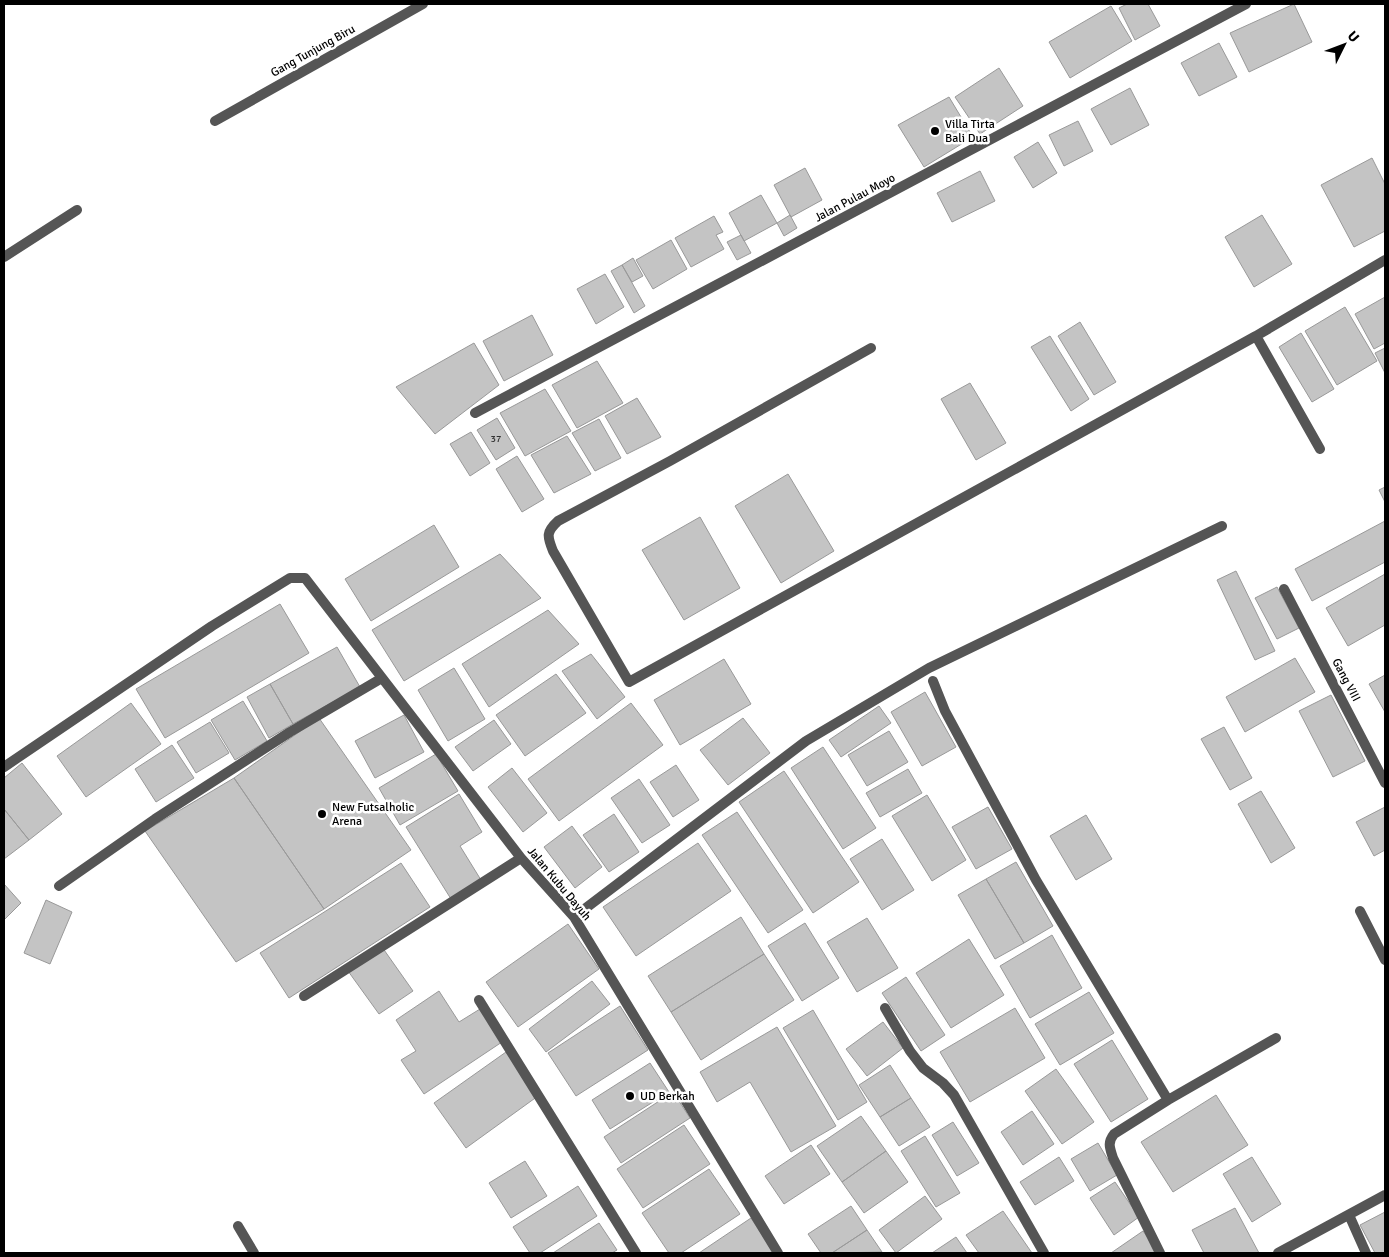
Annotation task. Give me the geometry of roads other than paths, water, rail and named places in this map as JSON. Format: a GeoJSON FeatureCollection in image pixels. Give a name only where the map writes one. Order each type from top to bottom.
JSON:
{"type":"FeatureCollection","features":[{"type":"Feature","properties":{"kind":"street","name":"Gang Tunjung Biru"},"geometry":{"type":"LineString","coordinates":[[215,121],[423,4]]}},
{"type":"Feature","properties":{"kind":"street","name":"Jalan Pulau Moyo"},"geometry":{"type":"LineString","coordinates":[[475,413],[1246,4]]}},
{"type":"Feature","properties":{"kind":"street"},"geometry":{"type":"LineString","coordinates":[[4,257],[77,210]]}},
{"type":"Feature","properties":{"kind":"street"},"geometry":{"type":"LineString","coordinates":[[871,348],[670,461],[558,521],[551,528],[548,534],[552,551],[629,682],[1256,336],[1385,260]]}},
{"type":"Feature","properties":{"kind":"street"},"geometry":{"type":"LineString","coordinates":[[1256,336],[1320,449]]}},
{"type":"Feature","properties":{"kind":"street"},"geometry":{"type":"LineString","coordinates":[[574,917],[806,742],[929,668],[1222,526]]}},
{"type":"Feature","properties":{"kind":"street","name":"Jalan Kubu Dayuh"},"geometry":{"type":"LineString","coordinates":[[4,767],[251,602],[290,578],[305,578],[521,858],[574,917],[778,1253]]}},
{"type":"Feature","properties":{"kind":"street","name":"Gang VIII"},"geometry":{"type":"LineString","coordinates":[[1284,589],[1385,783]]}},
{"type":"Feature","properties":{"kind":"street"},"geometry":{"type":"LineString","coordinates":[[59,886],[155,819],[282,737],[382,678]]}},
{"type":"Feature","properties":{"kind":"street"},"geometry":{"type":"LineString","coordinates":[[933,681],[945,711],[1036,880],[1168,1100]]}},
{"type":"Feature","properties":{"kind":"street"},"geometry":{"type":"LineString","coordinates":[[304,996],[521,858]]}},
{"type":"Feature","properties":{"kind":"street"},"geometry":{"type":"LineString","coordinates":[[1360,910],[1385,960]]}},
{"type":"Feature","properties":{"kind":"street"},"geometry":{"type":"LineString","coordinates":[[479,1000],[636,1253]]}},
{"type":"Feature","properties":{"kind":"street"},"geometry":{"type":"LineString","coordinates":[[885,1008],[910,1051],[923,1068],[943,1083],[954,1095],[1044,1253]]}},
{"type":"Feature","properties":{"kind":"street"},"geometry":{"type":"LineString","coordinates":[[1160,1253],[1113,1158],[1110,1140],[1114,1134],[1168,1100],[1276,1038]]}},
{"type":"Feature","properties":{"kind":"street"},"geometry":{"type":"LineString","coordinates":[[1278,1253],[1385,1195]]}},
{"type":"Feature","properties":{"kind":"street"},"geometry":{"type":"LineString","coordinates":[[1349,1215],[1366,1253]]}},
{"type":"Feature","properties":{"kind":"street"},"geometry":{"type":"LineString","coordinates":[[238,1226],[254,1253]]}},
{"type":"Feature","properties":{"kind":"place","name":"Villa Tirta Bali Dua"},"geometry":{"type":"Point","coordinates":[935,131]}},
{"type":"Feature","properties":{"kind":"place","name":"New Futsalholic Arena"},"geometry":{"type":"Point","coordinates":[322,814]}},
{"type":"Feature","properties":{"kind":"place","name":"UD Berkah"},"geometry":{"type":"Point","coordinates":[630,1096]}}]}
